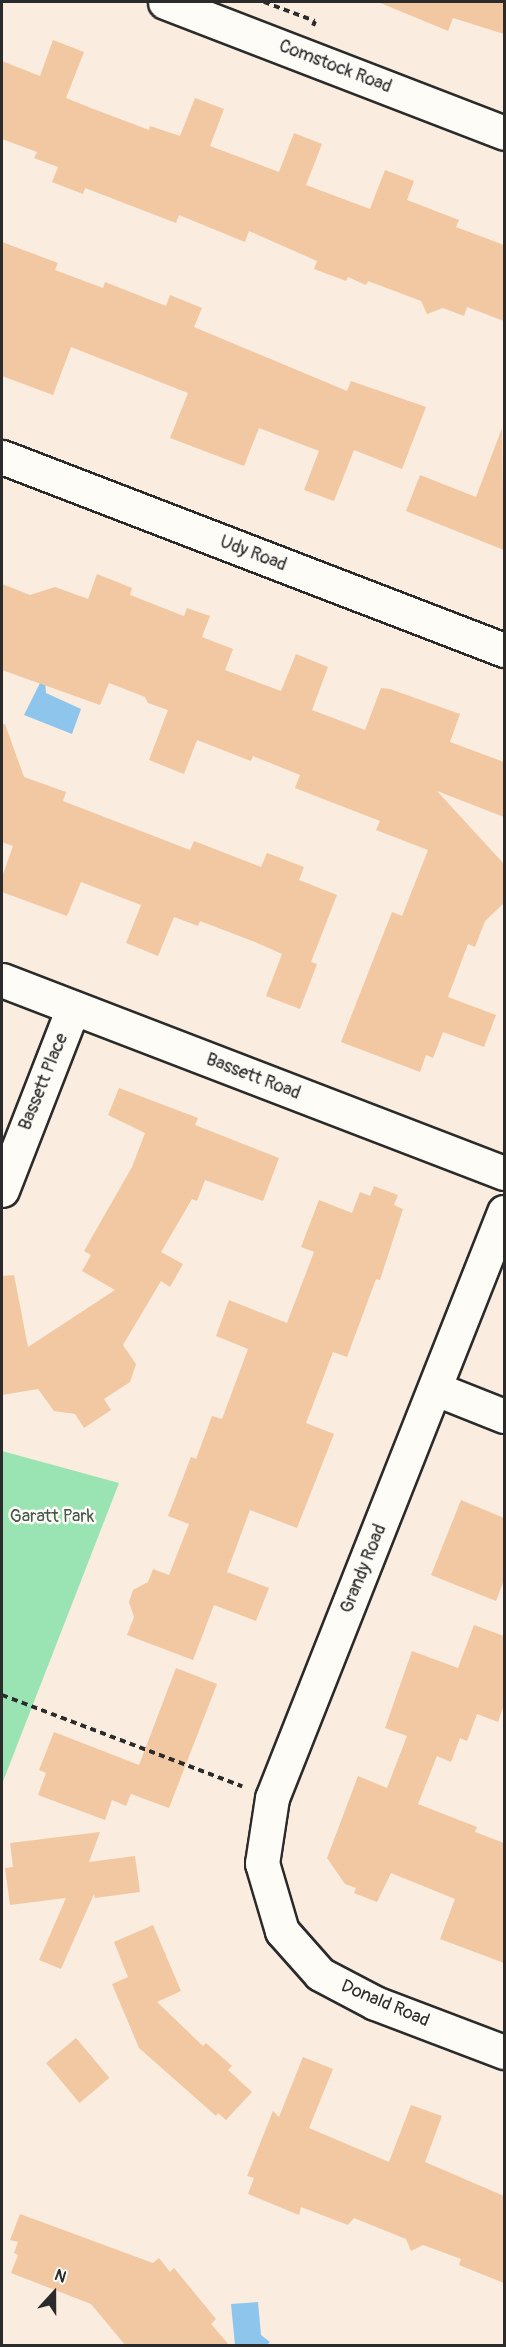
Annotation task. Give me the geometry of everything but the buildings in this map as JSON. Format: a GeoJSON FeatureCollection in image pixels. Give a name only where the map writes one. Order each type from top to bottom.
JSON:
{"type":"FeatureCollection","features":[{"type":"Feature","properties":{"kind":"street","name":"Comstock Road"},"geometry":{"type":"LineString","coordinates":[[165,2],[504,133]]}},
{"type":"Feature","properties":{"kind":"street","name":"Udy Road"},"geometry":{"type":"LineString","coordinates":[[2,457],[504,650]]}},
{"type":"Feature","properties":{"kind":"street","name":"Bassett Road"},"geometry":{"type":"LineString","coordinates":[[2,981],[504,1173]]}},
{"type":"Feature","properties":{"kind":"street","name":"Bassett Place"},"geometry":{"type":"LineString","coordinates":[[2,1190],[74,1008]]}},
{"type":"Feature","properties":{"kind":"street","name":"Grandy Road"},"geometry":{"type":"LineString","coordinates":[[282,1931],[262,1863],[272,1798],[436,1389],[504,1212]]}},
{"type":"Feature","properties":{"kind":"street"},"geometry":{"type":"LineString","coordinates":[[436,1389],[504,1416]]}},
{"type":"Feature","properties":{"kind":"street","name":"Donald Road"},"geometry":{"type":"LineString","coordinates":[[282,1931],[320,1974],[375,2003],[504,2052]]}},
{"type":"Feature","properties":{"kind":"path"},"geometry":{"type":"LineString","coordinates":[[2,1695],[272,1798]]}},
{"type":"Feature","properties":{"kind":"green space","name":"Garatt Park"},"geometry":{"type":"Polygon","coordinates":[[[2,1451],[119,1483],[2,1784],[2,1451]]]}},
{"type":"Feature","properties":{"kind":"water"},"geometry":{"type":"Polygon","coordinates":[[[41,681],[45,682],[46,693],[81,709],[72,734],[24,715],[41,681]]]}},
{"type":"Feature","properties":{"kind":"water"},"geometry":{"type":"Polygon","coordinates":[[[258,2302],[261,2335],[270,2342],[267,2345],[235,2345],[231,2304],[258,2302]]]}}]}
